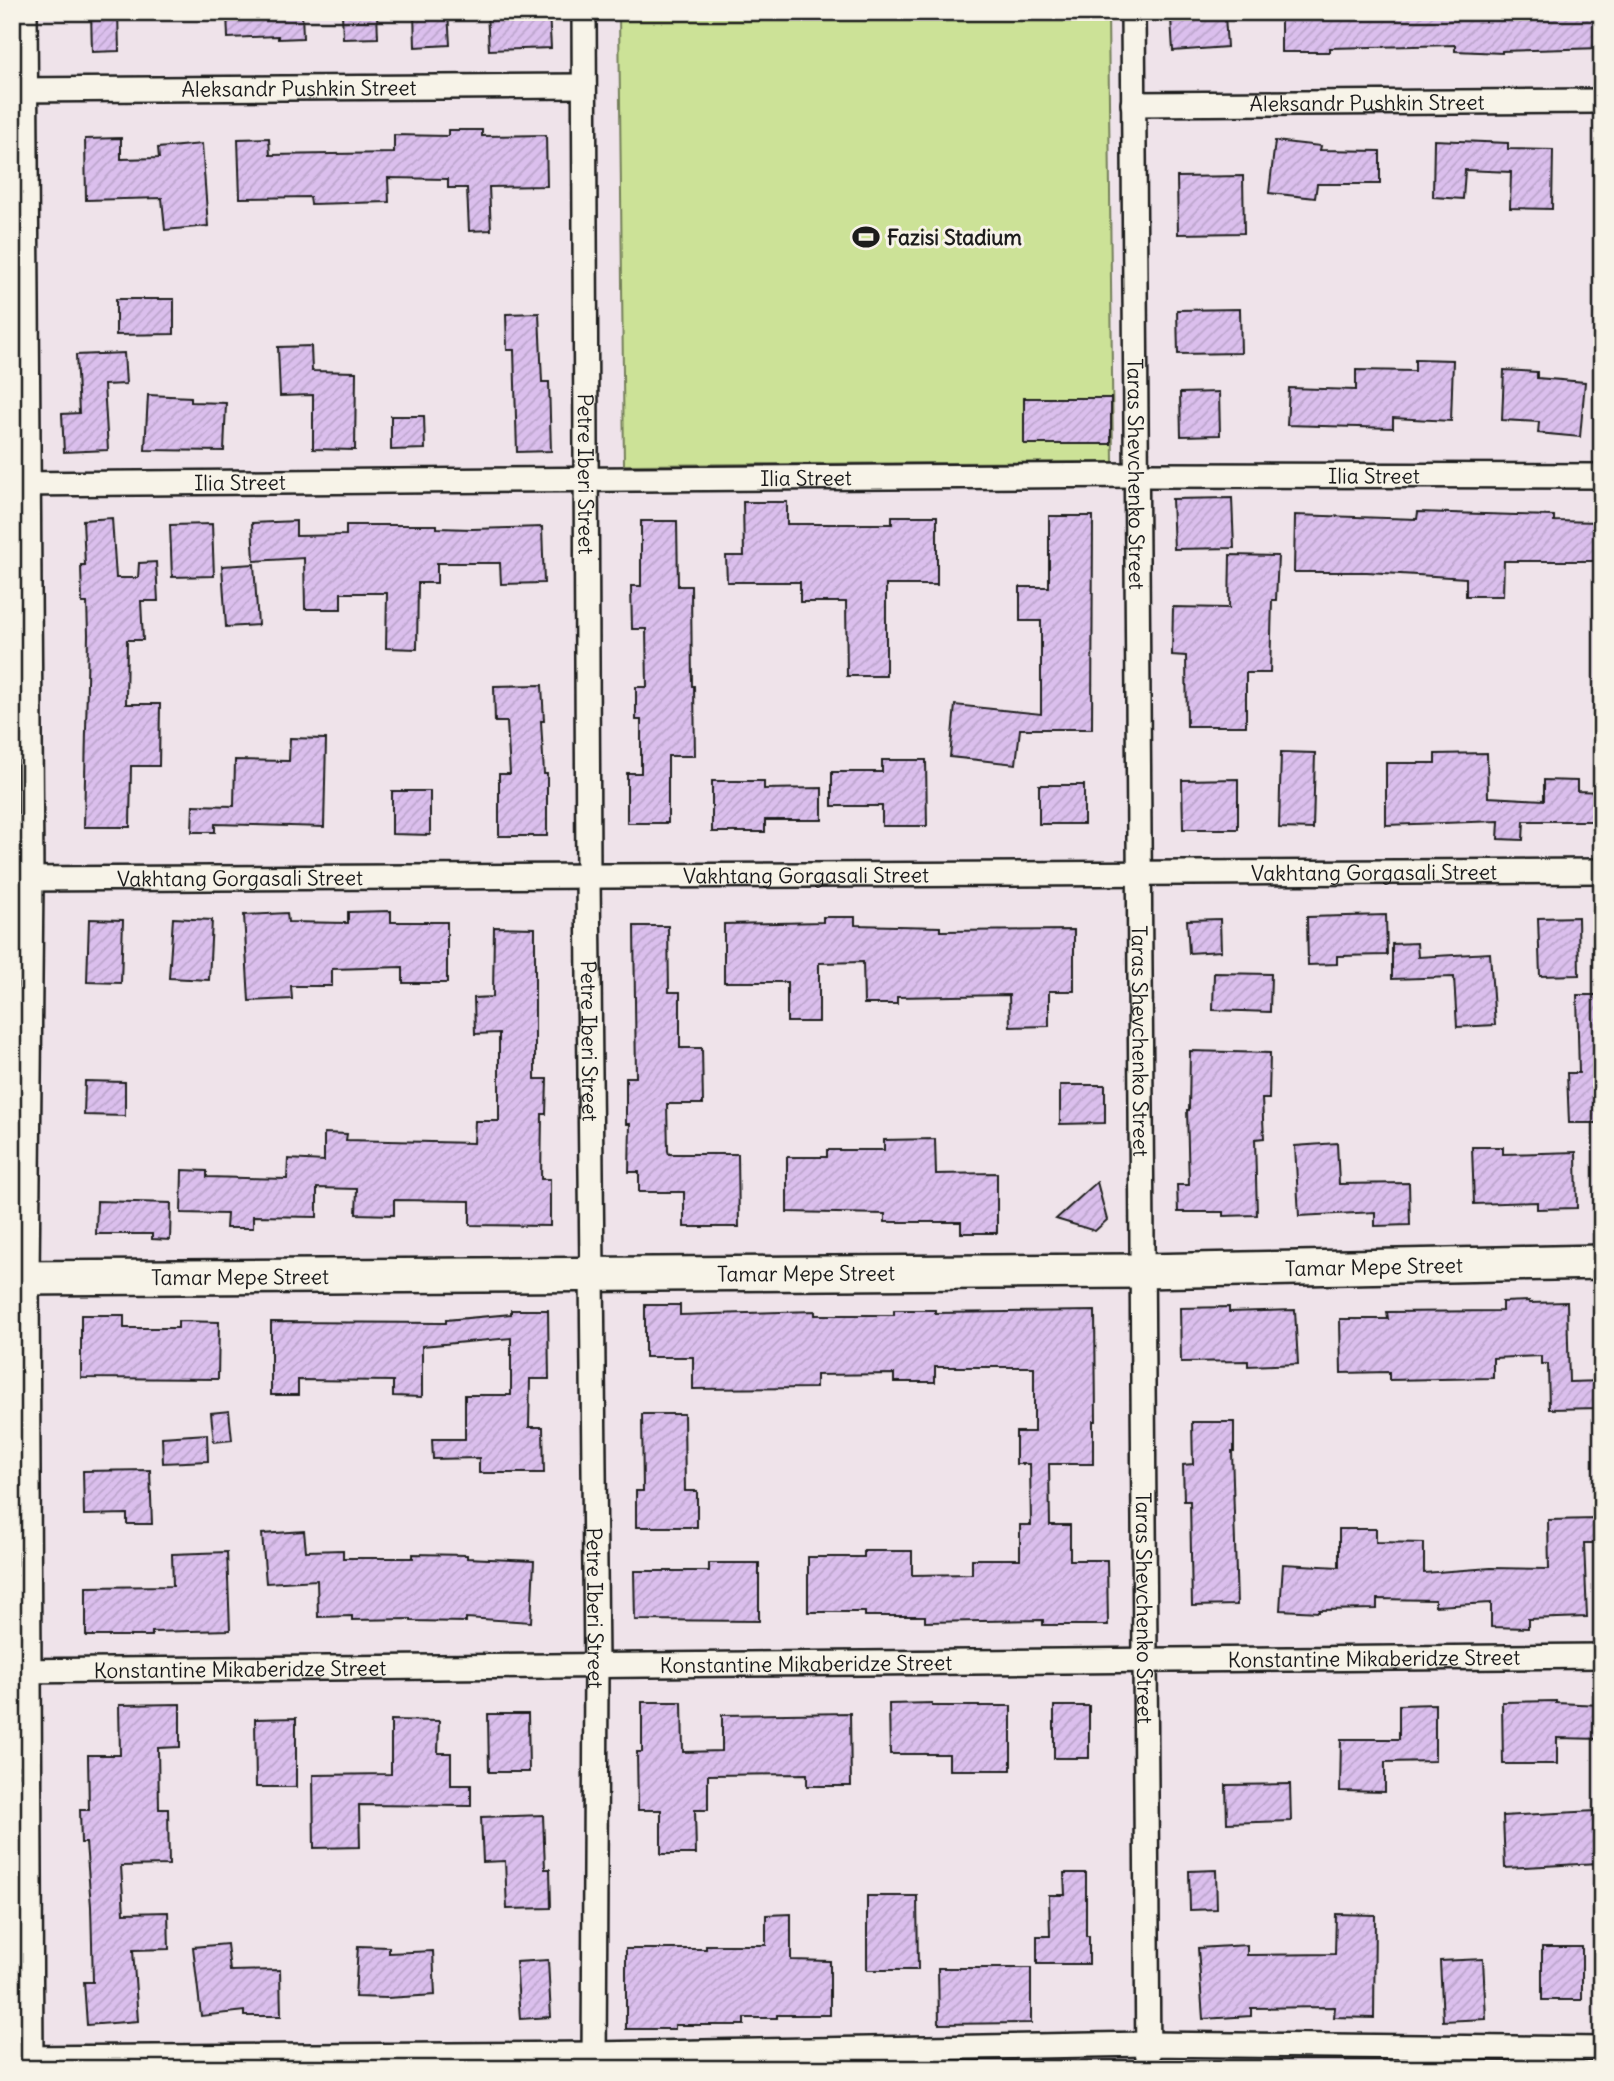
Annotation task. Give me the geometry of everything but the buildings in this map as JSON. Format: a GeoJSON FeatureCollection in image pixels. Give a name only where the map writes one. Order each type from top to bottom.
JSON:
{"type":"FeatureCollection","features":[{"type":"Feature","properties":{"kind":"street"},"geometry":{"type":"LineString","coordinates":[[24,12],[19,90],[21,1671],[25,2061],[594,2062],[1147,2044],[1602,2049]]}},
{"type":"Feature","properties":{"kind":"street","name":"Petre Iberi Street"},"geometry":{"type":"LineString","coordinates":[[584,12],[588,877],[596,1665],[594,2062]]}},
{"type":"Feature","properties":{"kind":"street","name":"Taras Shevchenko Street"},"geometry":{"type":"LineString","coordinates":[[1133,12],[1147,2069]]}},
{"type":"Feature","properties":{"kind":"street","name":"Aleksandr Pushkin Street"},"geometry":{"type":"LineString","coordinates":[[19,90],[584,86]]}},
{"type":"Feature","properties":{"kind":"street","name":"Aleksandr Pushkin Street"},"geometry":{"type":"LineString","coordinates":[[1133,104],[1602,101]]}},
{"type":"Feature","properties":{"kind":"street","name":"Ilia Street"},"geometry":{"type":"LineString","coordinates":[[20,484],[1136,475],[1602,476]]}},
{"type":"Feature","properties":{"kind":"street","name":"Vakhtang Gorgasali Street"},"geometry":{"type":"LineString","coordinates":[[21,879],[1602,871]]}},
{"type":"Feature","properties":{"kind":"street","name":"Tamar Mepe Street"},"geometry":{"type":"LineString","coordinates":[[20,1278],[1141,1271],[1602,1262]]}},
{"type":"Feature","properties":{"kind":"street","name":"Konstantine Mikaberidze Street"},"geometry":{"type":"LineString","coordinates":[[21,1671],[1602,1656]]}},
{"type":"Feature","properties":{"kind":"green space","name":"Fazisi Stadium"},"geometry":{"type":"Polygon","coordinates":[[[619,12],[1108,12],[1113,462],[624,465],[619,12]]]}},
{"type":"Feature","properties":{"kind":"place","name":"Fazisi Stadium"},"geometry":{"type":"Point","coordinates":[866,237]}}]}
